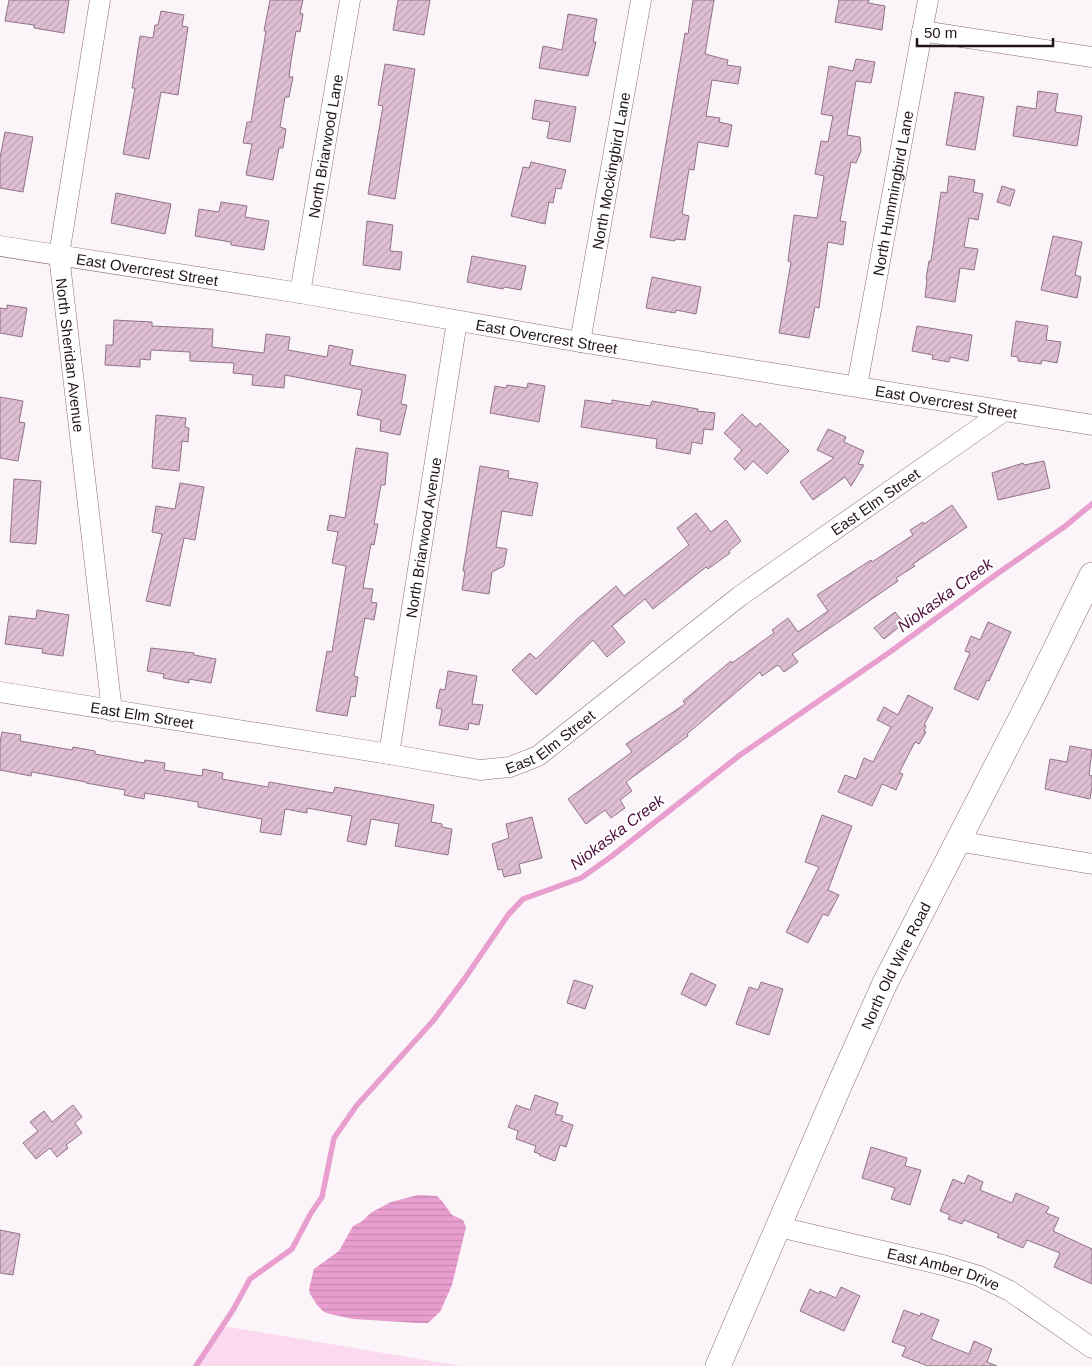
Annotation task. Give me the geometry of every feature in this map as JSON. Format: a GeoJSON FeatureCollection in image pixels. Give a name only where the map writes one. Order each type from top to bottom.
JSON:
{"type":"FeatureCollection","features":[{"type":"Feature","properties":{"kind":"street","name":"North Sheridan Avenue"},"geometry":{"type":"LineString","coordinates":[[100,0],[59,255],[112,711]]}},
{"type":"Feature","properties":{"kind":"street","name":"North Briarwood Lane"},"geometry":{"type":"LineString","coordinates":[[300,293],[350,0]]}},
{"type":"Feature","properties":{"kind":"street","name":"North Mockingbird Lane"},"geometry":{"type":"LineString","coordinates":[[580,342],[642,0]]}},
{"type":"Feature","properties":{"kind":"street","name":"North Hummingbird Lane"},"geometry":{"type":"LineString","coordinates":[[857,386],[928,0]]}},
{"type":"Feature","properties":{"kind":"street"},"geometry":{"type":"LineString","coordinates":[[922,31],[1092,57]]}},
{"type":"Feature","properties":{"kind":"street","name":"East Overcrest Street"},"geometry":{"type":"LineString","coordinates":[[0,246],[300,293],[580,342],[1092,425]]}},
{"type":"Feature","properties":{"kind":"street","name":"North Briarwood Avenue"},"geometry":{"type":"LineString","coordinates":[[389,754],[457,321]]}},
{"type":"Feature","properties":{"kind":"street","name":"East Elm Street"},"geometry":{"type":"LineString","coordinates":[[0,692],[480,770],[510,767],[538,756],[740,596],[1004,411]]}},
{"type":"Feature","properties":{"kind":"street","name":"North Old Wire Road"},"geometry":{"type":"LineString","coordinates":[[718,1366],[885,983],[1033,695],[1092,575]]}},
{"type":"Feature","properties":{"kind":"street"},"geometry":{"type":"LineString","coordinates":[[957,840],[1092,864]]}},
{"type":"Feature","properties":{"kind":"street","name":"East Amber Drive"},"geometry":{"type":"LineString","coordinates":[[779,1227],[943,1265],[979,1276],[1010,1291],[1092,1348]]}},
{"type":"Feature","properties":{"kind":"shaded area"},"geometry":{"type":"Polygon","coordinates":[[[418,1195],[437,1196],[452,1215],[463,1220],[466,1227],[452,1285],[440,1312],[428,1323],[418,1323],[353,1319],[324,1312],[310,1294],[309,1289],[314,1269],[339,1251],[353,1226],[361,1222],[372,1212],[391,1202],[418,1195]]]}},
{"type":"Feature","properties":{"kind":"shaded area"},"geometry":{"type":"Polygon","coordinates":[[[222,1326],[461,1366],[196,1366],[222,1326]]]}},
{"type":"Feature","properties":{"kind":"building"},"geometry":{"type":"Polygon","coordinates":[[[9,0],[69,0],[64,33],[34,28],[34,25],[5,21],[9,0]]]}},
{"type":"Feature","properties":{"kind":"building"},"geometry":{"type":"Polygon","coordinates":[[[270,0],[303,0],[300,13],[303,14],[300,32],[296,31],[291,61],[289,77],[293,77],[289,97],[285,97],[280,127],[286,129],[283,148],[279,148],[273,180],[246,175],[252,144],[243,143],[247,122],[251,122],[270,0]]]}},
{"type":"Feature","properties":{"kind":"building"},"geometry":{"type":"Polygon","coordinates":[[[398,0],[430,0],[424,35],[393,30],[398,0]]]}},
{"type":"Feature","properties":{"kind":"building"},"geometry":{"type":"Polygon","coordinates":[[[693,0],[714,0],[705,54],[728,60],[727,65],[741,67],[738,84],[712,80],[706,116],[720,118],[719,122],[732,125],[728,147],[698,142],[694,170],[689,169],[682,214],[689,216],[685,240],[675,239],[675,241],[650,237],[685,33],[688,34],[693,0]]]}},
{"type":"Feature","properties":{"kind":"building"},"geometry":{"type":"Polygon","coordinates":[[[839,0],[869,0],[868,3],[885,6],[882,30],[835,22],[839,0]]]}},
{"type":"Feature","properties":{"kind":"building"},"geometry":{"type":"Polygon","coordinates":[[[161,11],[184,15],[182,26],[188,27],[178,95],[161,92],[149,159],[123,154],[135,88],[132,88],[140,36],[153,38],[155,25],[158,25],[161,11]]]}},
{"type":"Feature","properties":{"kind":"building"},"geometry":{"type":"Polygon","coordinates":[[[568,14],[597,19],[593,42],[596,42],[588,76],[539,68],[543,46],[562,50],[568,14]]]}},
{"type":"Feature","properties":{"kind":"building"},"geometry":{"type":"Polygon","coordinates":[[[856,59],[875,62],[871,83],[856,81],[847,135],[860,137],[861,151],[856,163],[851,162],[840,221],[846,222],[843,245],[828,242],[819,308],[815,307],[809,338],[779,333],[791,262],[788,261],[794,215],[817,218],[824,176],[815,174],[821,141],[828,142],[833,116],[821,114],[829,66],[853,71],[856,59]]]}},
{"type":"Feature","properties":{"kind":"building"},"geometry":{"type":"Polygon","coordinates":[[[385,64],[415,69],[395,199],[368,194],[383,106],[378,105],[385,64]]]}},
{"type":"Feature","properties":{"kind":"building"},"geometry":{"type":"Polygon","coordinates":[[[1038,91],[1058,94],[1055,112],[1082,116],[1077,146],[1013,136],[1017,106],[1036,109],[1038,91]]]}},
{"type":"Feature","properties":{"kind":"building"},"geometry":{"type":"Polygon","coordinates":[[[955,92],[984,97],[975,150],[946,145],[955,92]]]}},
{"type":"Feature","properties":{"kind":"building"},"geometry":{"type":"Polygon","coordinates":[[[535,100],[576,107],[570,142],[547,138],[550,122],[532,119],[535,100]]]}},
{"type":"Feature","properties":{"kind":"building"},"geometry":{"type":"Polygon","coordinates":[[[5,132],[33,137],[23,192],[0,188],[0,158],[5,132]]]}},
{"type":"Feature","properties":{"kind":"building"},"geometry":{"type":"Polygon","coordinates":[[[531,162],[566,170],[561,189],[556,188],[553,203],[549,202],[545,224],[511,216],[523,167],[529,168],[531,162]]]}},
{"type":"Feature","properties":{"kind":"building"},"geometry":{"type":"Polygon","coordinates":[[[949,176],[975,180],[973,192],[983,194],[978,220],[969,218],[964,247],[978,249],[974,270],[960,268],[955,302],[925,297],[926,279],[929,261],[931,261],[941,192],[947,193],[949,176]]]}},
{"type":"Feature","properties":{"kind":"building"},"geometry":{"type":"Polygon","coordinates":[[[1002,186],[1015,190],[1010,206],[997,202],[1002,186]]]}},
{"type":"Feature","properties":{"kind":"building"},"geometry":{"type":"Polygon","coordinates":[[[116,193],[171,204],[165,234],[111,223],[116,193]]]}},
{"type":"Feature","properties":{"kind":"building"},"geometry":{"type":"Polygon","coordinates":[[[221,202],[247,206],[245,217],[269,221],[264,250],[231,245],[231,242],[195,236],[199,209],[219,212],[221,202]]]}},
{"type":"Feature","properties":{"kind":"building"},"geometry":{"type":"Polygon","coordinates":[[[367,221],[393,225],[390,251],[402,252],[400,270],[363,265],[367,221]]]}},
{"type":"Feature","properties":{"kind":"building"},"geometry":{"type":"Polygon","coordinates":[[[1053,236],[1082,242],[1075,275],[1081,277],[1077,298],[1041,290],[1053,236]]]}},
{"type":"Feature","properties":{"kind":"building"},"geometry":{"type":"Polygon","coordinates":[[[472,256],[526,266],[521,290],[504,287],[503,289],[467,282],[472,256]]]}},
{"type":"Feature","properties":{"kind":"building"},"geometry":{"type":"Polygon","coordinates":[[[652,277],[701,287],[696,314],[676,310],[675,313],[646,308],[652,277]]]}},
{"type":"Feature","properties":{"kind":"building"},"geometry":{"type":"Polygon","coordinates":[[[7,305],[27,308],[22,337],[0,333],[0,308],[7,309],[7,305]]]}},
{"type":"Feature","properties":{"kind":"building"},"geometry":{"type":"Polygon","coordinates":[[[114,320],[152,322],[152,326],[213,329],[212,347],[264,353],[266,334],[290,337],[288,350],[327,357],[329,345],[353,350],[350,365],[406,375],[401,404],[407,405],[400,435],[380,431],[381,420],[357,415],[362,390],[285,375],[284,388],[252,385],[253,375],[233,373],[234,363],[190,361],[190,352],[151,350],[150,360],[140,359],[140,367],[105,365],[106,345],[113,345],[114,320]]]}},
{"type":"Feature","properties":{"kind":"building"},"geometry":{"type":"Polygon","coordinates":[[[1016,321],[1048,326],[1046,340],[1061,342],[1057,363],[1042,360],[1041,364],[1018,361],[1018,357],[1011,356],[1016,321]]]}},
{"type":"Feature","properties":{"kind":"building"},"geometry":{"type":"Polygon","coordinates":[[[917,326],[972,335],[968,361],[950,357],[949,362],[932,359],[933,355],[912,351],[917,326]]]}},
{"type":"Feature","properties":{"kind":"building"},"geometry":{"type":"Polygon","coordinates":[[[528,383],[545,386],[539,422],[490,413],[495,386],[506,388],[507,385],[527,388],[528,383]]]}},
{"type":"Feature","properties":{"kind":"building"},"geometry":{"type":"Polygon","coordinates":[[[0,397],[23,401],[19,422],[25,423],[18,461],[0,458],[0,397]]]}},
{"type":"Feature","properties":{"kind":"building"},"geometry":{"type":"Polygon","coordinates":[[[585,400],[612,404],[612,400],[650,406],[652,401],[698,409],[697,411],[715,413],[713,430],[704,429],[702,444],[692,442],[690,454],[656,448],[657,439],[581,427],[585,400]]]}},
{"type":"Feature","properties":{"kind":"building"},"geometry":{"type":"Polygon","coordinates":[[[742,414],[756,427],[760,423],[789,451],[767,474],[753,461],[745,470],[734,459],[742,450],[724,433],[742,414]]]}},
{"type":"Feature","properties":{"kind":"building"},"geometry":{"type":"Polygon","coordinates":[[[156,415],[186,418],[185,427],[189,428],[188,442],[182,441],[179,471],[152,468],[156,415]]]}},
{"type":"Feature","properties":{"kind":"building"},"geometry":{"type":"Polygon","coordinates":[[[828,429],[846,437],[844,442],[864,451],[858,464],[864,465],[851,486],[845,477],[813,500],[800,482],[834,458],[817,450],[828,429]]]}},
{"type":"Feature","properties":{"kind":"building"},"geometry":{"type":"Polygon","coordinates":[[[356,448],[388,453],[385,485],[381,485],[374,524],[378,524],[374,545],[371,544],[363,588],[373,589],[371,602],[377,603],[374,620],[365,618],[354,676],[358,677],[355,697],[351,696],[347,716],[316,711],[327,651],[332,652],[346,566],[332,563],[338,532],[327,530],[330,515],[345,518],[356,448]]]}},
{"type":"Feature","properties":{"kind":"building"},"geometry":{"type":"Polygon","coordinates":[[[1044,461],[1050,488],[998,500],[992,473],[1023,463],[1024,465],[1044,461]]]}},
{"type":"Feature","properties":{"kind":"building"},"geometry":{"type":"Polygon","coordinates":[[[480,466],[509,471],[508,478],[538,483],[532,516],[502,511],[496,547],[507,549],[504,566],[492,572],[489,594],[462,590],[465,571],[463,571],[480,466]]]}},
{"type":"Feature","properties":{"kind":"building"},"geometry":{"type":"Polygon","coordinates":[[[14,479],[41,481],[36,544],[10,542],[14,479]]]}},
{"type":"Feature","properties":{"kind":"building"},"geometry":{"type":"Polygon","coordinates":[[[180,483],[204,487],[195,540],[184,538],[170,606],[146,601],[162,534],[152,532],[156,506],[175,509],[180,483]]]}},
{"type":"Feature","properties":{"kind":"building"},"geometry":{"type":"Polygon","coordinates":[[[952,505],[967,527],[913,564],[915,566],[896,578],[898,581],[792,654],[798,662],[784,672],[778,665],[762,676],[760,672],[687,734],[688,736],[626,782],[632,791],[620,800],[625,808],[611,818],[605,810],[586,824],[568,799],[632,752],[626,744],[685,704],[683,701],[731,661],[732,663],[774,633],[772,630],[788,618],[798,632],[828,611],[817,595],[913,535],[910,530],[923,522],[924,524],[952,505]]]}},
{"type":"Feature","properties":{"kind":"building"},"geometry":{"type":"Polygon","coordinates":[[[696,513],[711,532],[726,520],[741,541],[729,551],[730,553],[708,569],[706,567],[653,609],[645,599],[612,626],[625,642],[607,657],[593,640],[536,695],[512,670],[530,653],[536,659],[576,620],[616,586],[624,596],[689,545],[677,528],[696,513]]]}},
{"type":"Feature","properties":{"kind":"building"},"geometry":{"type":"Polygon","coordinates":[[[37,610],[69,615],[63,656],[42,653],[43,649],[5,644],[9,616],[36,619],[37,610]]]}},
{"type":"Feature","properties":{"kind":"building"},"geometry":{"type":"Polygon","coordinates":[[[895,612],[904,623],[884,639],[874,628],[895,612]]]}},
{"type":"Feature","properties":{"kind":"building"},"geometry":{"type":"Polygon","coordinates":[[[988,622],[1011,632],[989,681],[987,680],[978,700],[954,689],[970,653],[965,651],[971,636],[980,640],[988,622]]]}},
{"type":"Feature","properties":{"kind":"building"},"geometry":{"type":"Polygon","coordinates":[[[151,648],[194,653],[194,655],[216,659],[211,683],[189,679],[189,683],[163,678],[164,674],[147,671],[151,648]]]}},
{"type":"Feature","properties":{"kind":"building"},"geometry":{"type":"Polygon","coordinates":[[[448,671],[477,676],[472,704],[483,705],[479,725],[469,723],[468,730],[439,725],[442,709],[436,708],[440,689],[445,690],[448,671]]]}},
{"type":"Feature","properties":{"kind":"building"},"geometry":{"type":"Polygon","coordinates":[[[908,695],[933,708],[924,725],[926,726],[924,731],[926,732],[919,744],[915,742],[899,773],[903,774],[896,790],[882,784],[872,806],[838,792],[845,775],[856,779],[864,758],[873,762],[891,727],[877,720],[884,707],[898,715],[908,695]]]}},
{"type":"Feature","properties":{"kind":"building"},"geometry":{"type":"Polygon","coordinates":[[[2,732],[21,735],[20,741],[72,750],[73,747],[95,751],[95,754],[144,763],[145,760],[165,763],[164,770],[202,776],[203,769],[223,773],[222,779],[268,787],[269,782],[333,793],[335,787],[434,805],[431,822],[442,824],[442,827],[452,829],[448,855],[395,846],[399,824],[371,819],[366,845],[347,841],[352,816],[307,808],[307,813],[285,809],[281,835],[260,832],[262,819],[198,807],[198,802],[145,793],[144,799],[124,795],[125,790],[86,782],[32,772],[31,776],[0,770],[2,732]]]}},
{"type":"Feature","properties":{"kind":"building"},"geometry":{"type":"Polygon","coordinates":[[[1070,746],[1092,750],[1089,775],[1092,776],[1090,799],[1045,789],[1050,759],[1067,762],[1070,746]]]}},
{"type":"Feature","properties":{"kind":"building"},"geometry":{"type":"Polygon","coordinates":[[[822,815],[852,826],[828,890],[839,895],[828,916],[823,914],[808,943],[786,932],[819,867],[805,862],[822,815]]]}},
{"type":"Feature","properties":{"kind":"building"},"geometry":{"type":"Polygon","coordinates":[[[532,817],[542,858],[519,864],[521,873],[504,877],[502,869],[498,870],[492,844],[509,838],[506,824],[532,817]]]}},
{"type":"Feature","properties":{"kind":"building"},"geometry":{"type":"Polygon","coordinates":[[[691,973],[716,985],[706,1006],[681,994],[691,973]]]}},
{"type":"Feature","properties":{"kind":"building"},"geometry":{"type":"Polygon","coordinates":[[[574,980],[593,986],[585,1009],[567,1003],[574,980]]]}},
{"type":"Feature","properties":{"kind":"building"},"geometry":{"type":"Polygon","coordinates":[[[761,982],[783,989],[769,1035],[736,1024],[749,987],[758,990],[761,982]]]}},
{"type":"Feature","properties":{"kind":"building"},"geometry":{"type":"Polygon","coordinates":[[[535,1095],[558,1103],[555,1114],[563,1116],[561,1121],[573,1125],[566,1147],[560,1145],[555,1161],[534,1152],[536,1146],[516,1139],[518,1131],[508,1127],[516,1105],[530,1110],[535,1095]]]}},
{"type":"Feature","properties":{"kind":"building"},"geometry":{"type":"Polygon","coordinates":[[[73,1105],[82,1117],[75,1123],[82,1133],[66,1145],[68,1148],[57,1157],[50,1148],[36,1159],[23,1143],[38,1131],[30,1122],[44,1111],[52,1122],[73,1105]]]}},
{"type":"Feature","properties":{"kind":"building"},"geometry":{"type":"Polygon","coordinates":[[[871,1147],[907,1158],[905,1166],[921,1170],[910,1205],[891,1199],[895,1188],[862,1178],[871,1147]]]}},
{"type":"Feature","properties":{"kind":"building"},"geometry":{"type":"Polygon","coordinates":[[[968,1175],[983,1182],[980,1190],[1012,1203],[1016,1193],[1049,1207],[1046,1213],[1059,1218],[1053,1231],[1092,1249],[1092,1284],[1054,1267],[1060,1253],[1027,1240],[1023,1248],[997,1237],[999,1234],[964,1220],[962,1224],[948,1219],[950,1215],[940,1211],[953,1179],[964,1184],[968,1175]]]}},
{"type":"Feature","properties":{"kind":"building"},"geometry":{"type":"Polygon","coordinates":[[[0,1230],[20,1234],[13,1275],[0,1273],[0,1230]]]}},
{"type":"Feature","properties":{"kind":"building"},"geometry":{"type":"Polygon","coordinates":[[[841,1287],[860,1296],[844,1331],[800,1311],[810,1289],[819,1294],[820,1291],[836,1298],[841,1287]]]}},
{"type":"Feature","properties":{"kind":"building"},"geometry":{"type":"Polygon","coordinates":[[[904,1310],[920,1316],[921,1313],[939,1320],[931,1339],[969,1354],[974,1341],[992,1349],[987,1362],[997,1366],[928,1366],[902,1356],[906,1347],[892,1342],[904,1310]]]}},
{"type":"Feature","properties":{"kind":"waterway","name":"Niokaska Creek"},"geometry":{"type":"LineString","coordinates":[[196,1366],[233,1310],[250,1279],[292,1249],[311,1213],[322,1197],[334,1138],[357,1105],[433,1021],[508,915],[523,899],[581,878],[612,856],[740,755],[890,652],[1064,527],[1092,504]]}}]}
